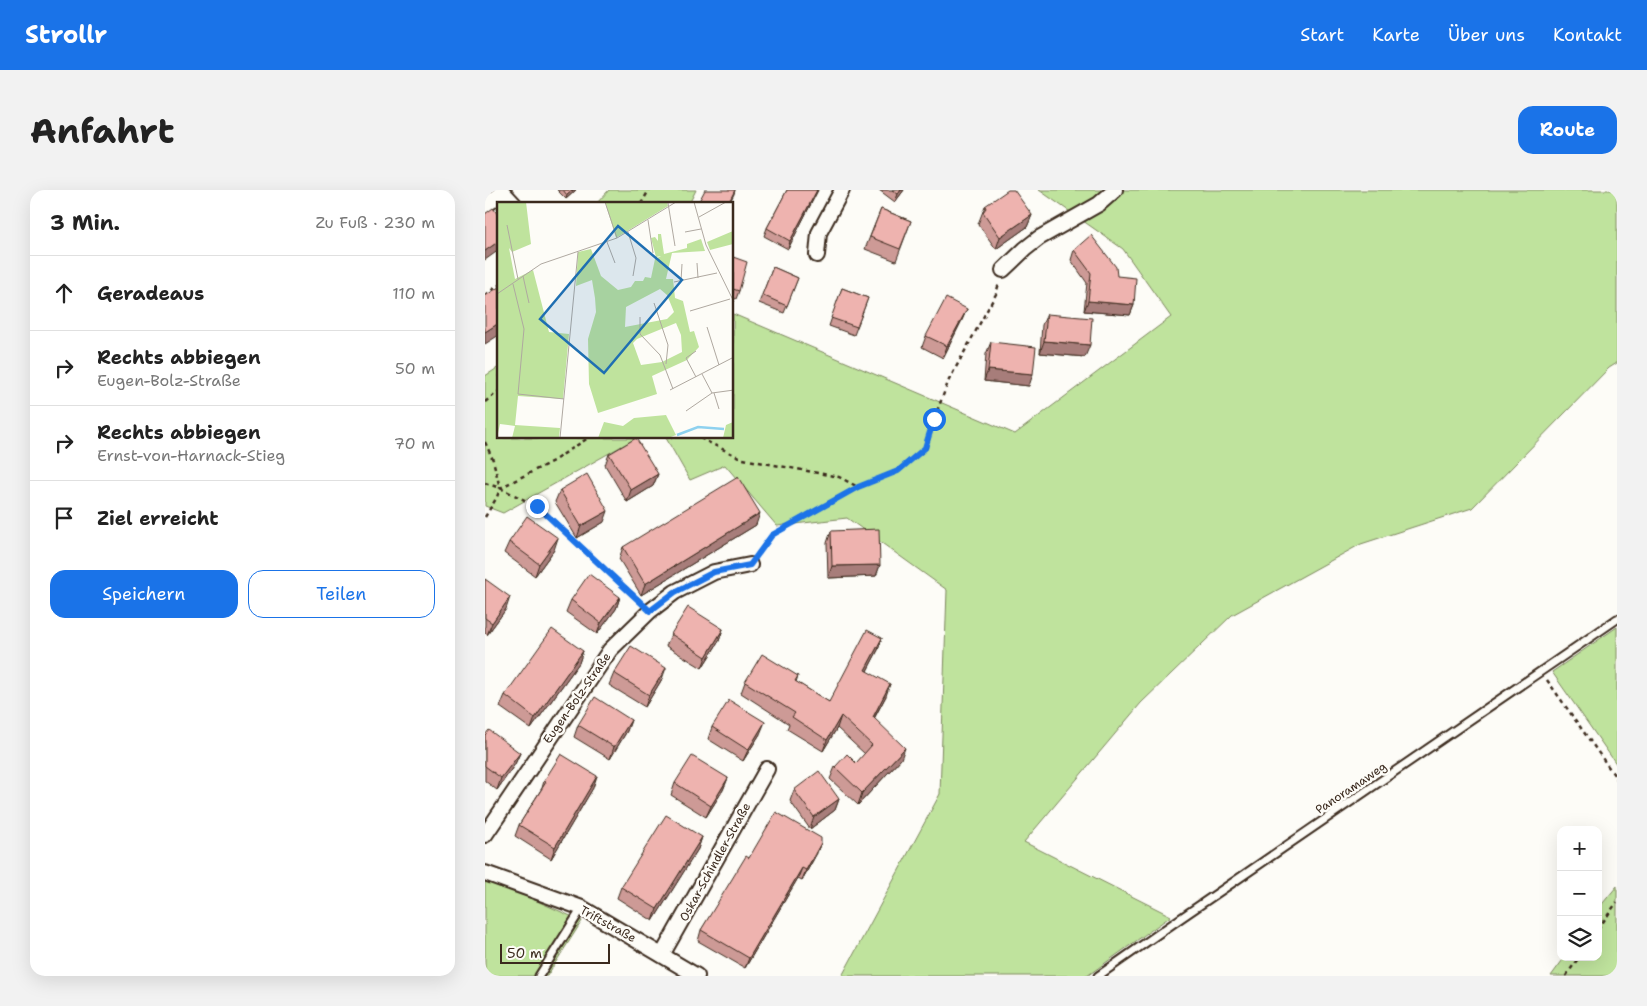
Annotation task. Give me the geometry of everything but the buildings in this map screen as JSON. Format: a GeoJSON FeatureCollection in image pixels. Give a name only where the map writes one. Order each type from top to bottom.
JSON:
{"type":"FeatureCollection","features":[{"type":"Feature","properties":{"kind":"street"},"geometry":{"type":"LineString","coordinates":[[817,255],[819,233],[841,190]]}},
{"type":"Feature","properties":{"kind":"street"},"geometry":{"type":"LineString","coordinates":[[1003,270],[1025,248],[1039,238],[1099,204],[1115,190]]}},
{"type":"Feature","properties":{"kind":"street"},"geometry":{"type":"LineString","coordinates":[[485,206],[502,191],[512,202]]}},
{"type":"Feature","properties":{"kind":"street","name":"Eugen-Bolz-Straße"},"geometry":{"type":"LineString","coordinates":[[485,835],[610,650],[650,611],[675,592],[714,572],[750,565]]}},
{"type":"Feature","properties":{"kind":"street","name":"Oskar-Schindler-Straße"},"geometry":{"type":"LineString","coordinates":[[663,955],[767,770]]}},
{"type":"Feature","properties":{"kind":"street","name":"Triftstraße"},"geometry":{"type":"LineString","coordinates":[[485,873],[582,908],[697,976]]}},
{"type":"Feature","properties":{"kind":"lane","name":"Panoramaweg"},"geometry":{"type":"LineString","coordinates":[[1098,976],[1617,620]]}},
{"type":"Feature","properties":{"kind":"lane"},"geometry":{"type":"LineString","coordinates":[[539,976],[582,908]]}},
{"type":"Feature","properties":{"kind":"path"},"geometry":{"type":"LineString","coordinates":[[642,202],[649,190]]}},
{"type":"Feature","properties":{"kind":"path"},"geometry":{"type":"LineString","coordinates":[[750,565],[772,535],[858,487],[898,471],[925,448],[949,380],[996,294],[1003,270]]}},
{"type":"Feature","properties":{"kind":"path"},"geometry":{"type":"LineString","coordinates":[[485,295],[497,286]]}},
{"type":"Feature","properties":{"kind":"path"},"geometry":{"type":"LineString","coordinates":[[485,402],[497,393]]}},
{"type":"Feature","properties":{"kind":"path"},"geometry":{"type":"LineString","coordinates":[[500,488],[553,461],[586,439]]}},
{"type":"Feature","properties":{"kind":"path"},"geometry":{"type":"LineString","coordinates":[[702,439],[743,459],[839,477],[858,487]]}},
{"type":"Feature","properties":{"kind":"path"},"geometry":{"type":"LineString","coordinates":[[485,442],[493,460],[500,488],[485,517]]}},
{"type":"Feature","properties":{"kind":"path"},"geometry":{"type":"LineString","coordinates":[[485,483],[537,506],[650,611]]}},
{"type":"Feature","properties":{"kind":"path"},"geometry":{"type":"LineString","coordinates":[[1541,672],[1617,779]]}},
{"type":"Feature","properties":{"kind":"path"},"geometry":{"type":"LineString","coordinates":[[1602,923],[1617,902]]}},
{"type":"Feature","properties":{"kind":"path"},"geometry":{"type":"LineString","coordinates":[[1566,976],[1576,961]]}},
{"type":"Feature","properties":{"kind":"green space"},"geometry":{"type":"Polygon","coordinates":[[[609,190],[696,190],[690,202],[598,202],[609,190]]]}},
{"type":"Feature","properties":{"kind":"green space"},"geometry":{"type":"Polygon","coordinates":[[[1039,190],[1617,190],[1617,363],[1609,368],[1472,508],[1361,544],[1232,615],[1141,703],[1024,842],[1171,916],[1087,976],[842,976],[940,794],[947,590],[847,518],[777,526],[725,465],[690,480],[667,439],[734,439],[734,314],[1015,434],[1171,317],[1123,249],[1039,190]]]}},
{"type":"Feature","properties":{"kind":"green space"},"geometry":{"type":"Polygon","coordinates":[[[497,368],[497,439],[634,439],[503,513],[485,506],[485,376],[497,368]]]}},
{"type":"Feature","properties":{"kind":"green space"},"geometry":{"type":"Polygon","coordinates":[[[1617,627],[1617,765],[1552,672],[1617,627]]]}},
{"type":"Feature","properties":{"kind":"green space"},"geometry":{"type":"Polygon","coordinates":[[[485,878],[582,921],[547,976],[485,976],[485,878]]]}},
{"type":"Feature","properties":{"kind":"green space"},"geometry":{"type":"Polygon","coordinates":[[[1617,886],[1617,976],[1551,976],[1562,961],[1602,961],[1602,904],[1617,886]]]}},
{"type":"Feature","properties":{"kind":"route"},"geometry":{"type":"LineString","coordinates":[[537,506],[650,611],[675,592],[714,572],[750,565],[772,535],[858,487],[898,471],[925,448],[934,419]]}}]}
